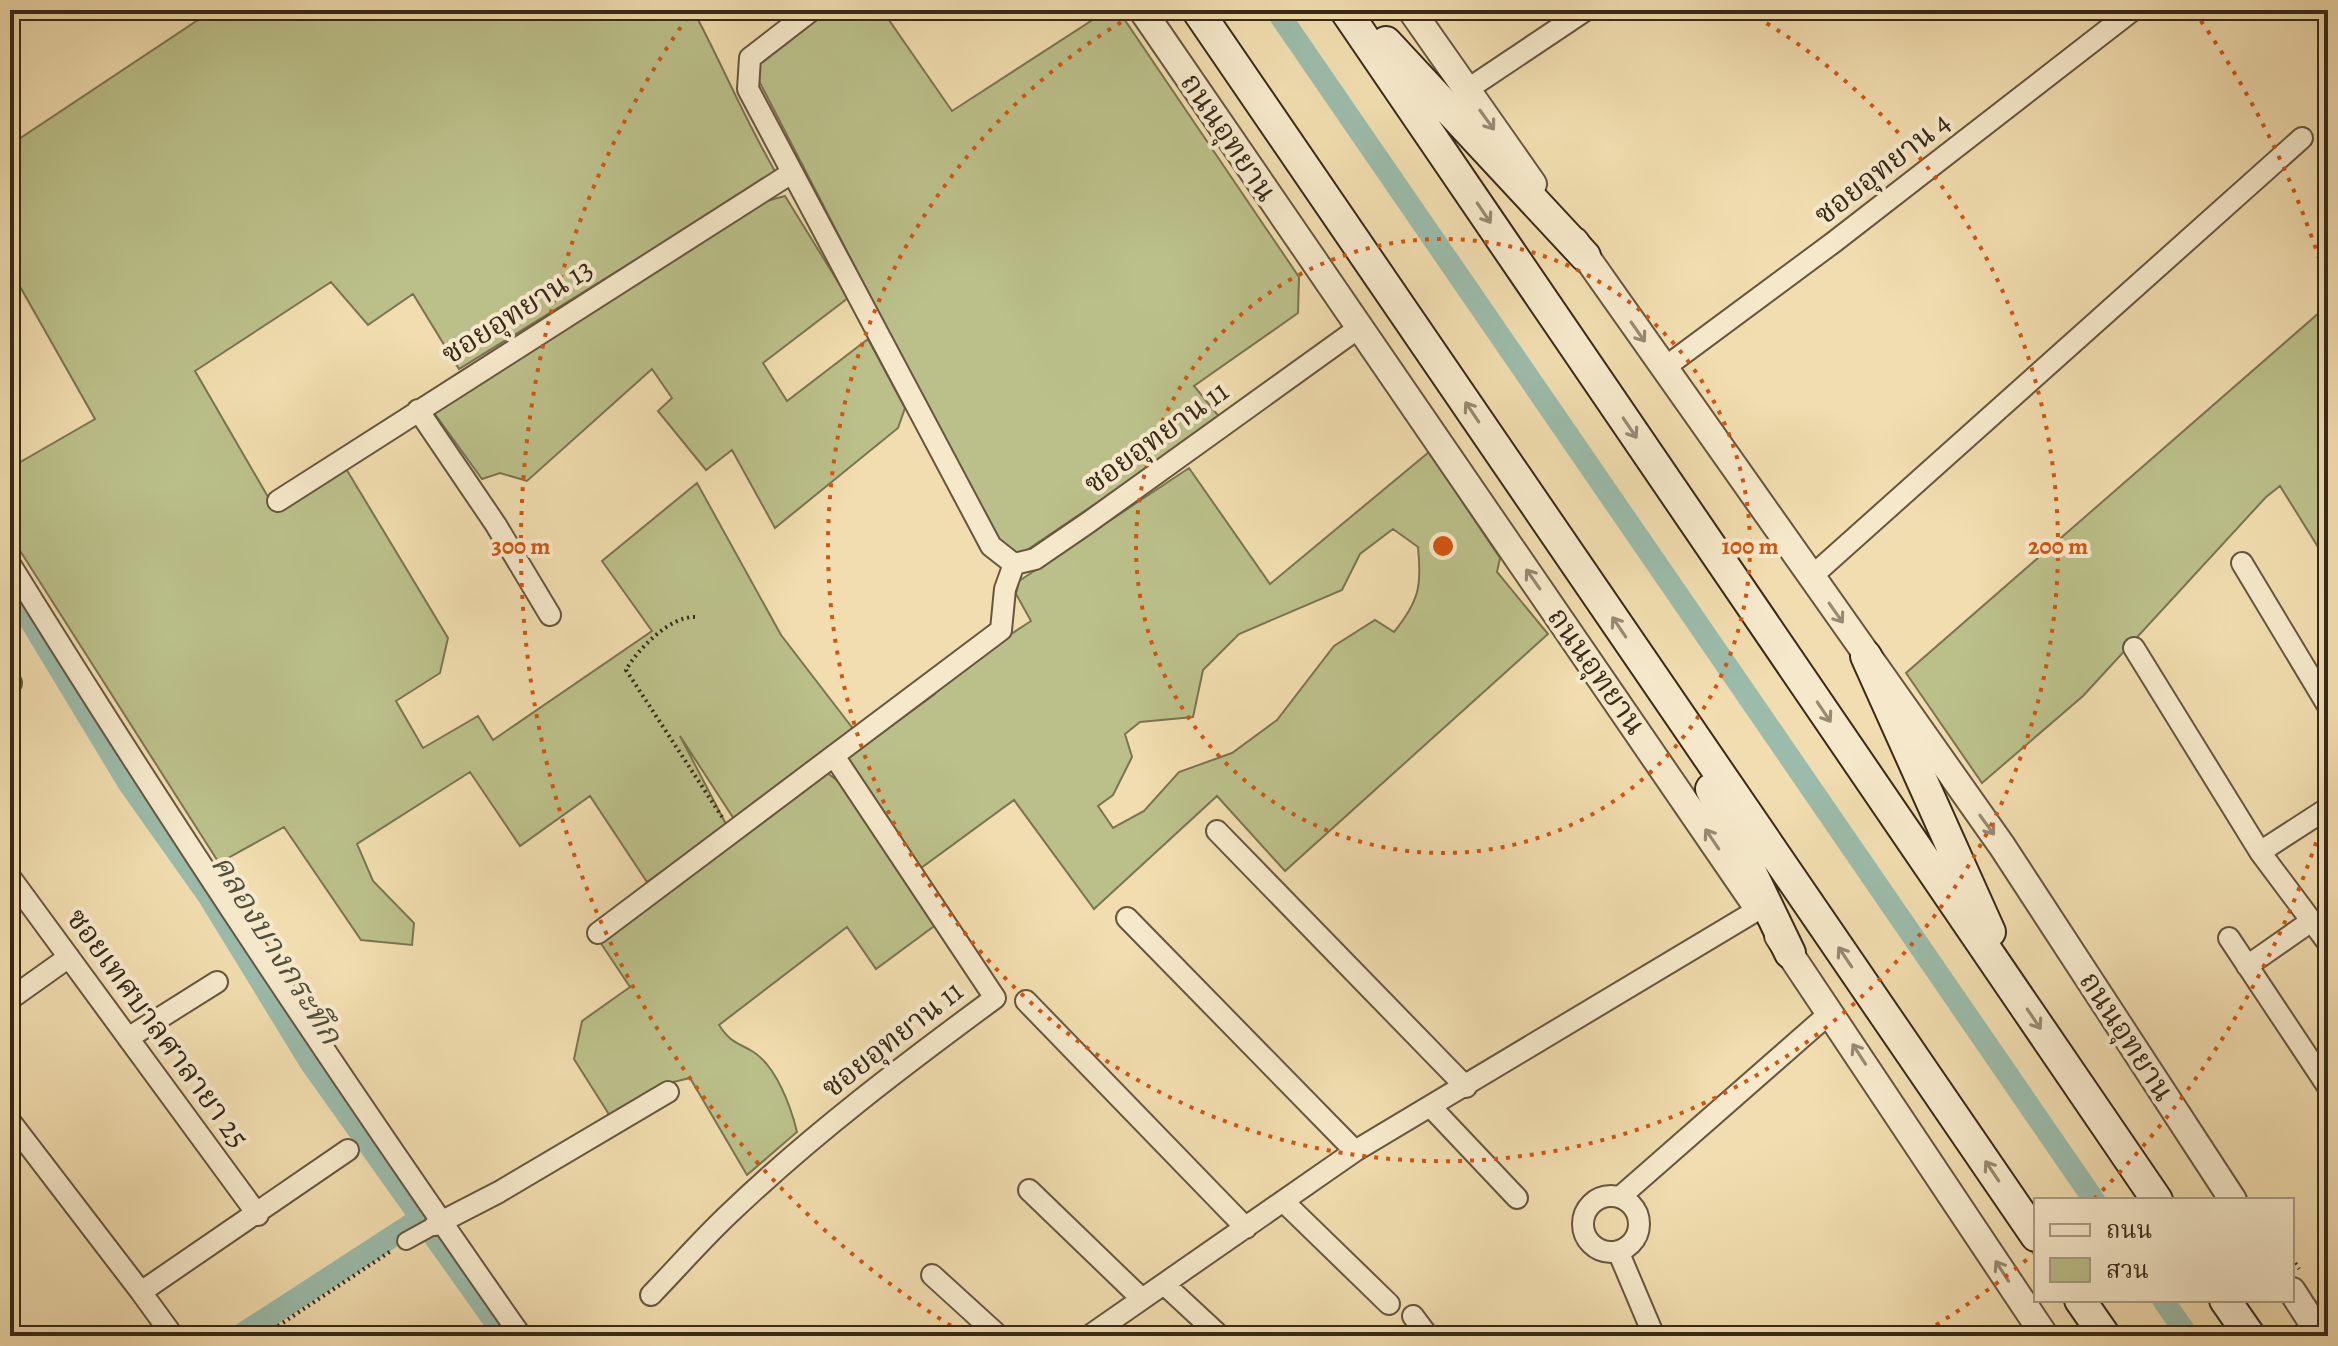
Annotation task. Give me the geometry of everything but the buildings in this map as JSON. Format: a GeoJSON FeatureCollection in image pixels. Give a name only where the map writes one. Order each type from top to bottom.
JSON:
{"type":"FeatureCollection","features":[{"type":"Feature","properties":{"kind":"main road","name":"ถนนอุทยาน"},"geometry":{"type":"LineString","coordinates":[[1197,10],[2034,1233]]}},
{"type":"Feature","properties":{"kind":"main road"},"geometry":{"type":"LineString","coordinates":[[1345,10],[2156,1198]]}},
{"type":"Feature","properties":{"kind":"main road"},"geometry":{"type":"LineString","coordinates":[[1359,10],[1585,256]]}},
{"type":"Feature","properties":{"kind":"main road"},"geometry":{"type":"LineString","coordinates":[[1866,656],[1956,850],[2013,989]]}},
{"type":"Feature","properties":{"kind":"main road"},"geometry":{"type":"LineString","coordinates":[[1645,665],[1724,814],[1790,953]]}},
{"type":"Feature","properties":{"kind":"main road"},"geometry":{"type":"LineString","coordinates":[[2081,1302],[2105,1336]]}},
{"type":"Feature","properties":{"kind":"main road"},"geometry":{"type":"LineString","coordinates":[[2226,1302],[2250,1336]]}},
{"type":"Feature","properties":{"kind":"street"},"geometry":{"type":"LineString","coordinates":[[598,933],[1001,630],[1005,589],[1014,564],[991,546],[790,174],[748,89],[746,75],[750,58],[812,10]]}},
{"type":"Feature","properties":{"kind":"street","name":"ถนนอุทยาน"},"geometry":{"type":"LineString","coordinates":[[1142,10],[1831,1012],[2045,1336]]}},
{"type":"Feature","properties":{"kind":"street","name":"ถนนอุทยาน"},"geometry":{"type":"LineString","coordinates":[[1411,10],[1465,91],[1585,256],[2056,926],[2232,1198]]}},
{"type":"Feature","properties":{"kind":"street"},"geometry":{"type":"LineString","coordinates":[[1465,91],[1586,10]]}},
{"type":"Feature","properties":{"kind":"street","name":"ซอยอุทยาน 4"},"geometry":{"type":"LineString","coordinates":[[1664,368],[1846,234],[2133,10]]}},
{"type":"Feature","properties":{"kind":"street"},"geometry":{"type":"LineString","coordinates":[[1811,577],[2302,138]]}},
{"type":"Feature","properties":{"kind":"street","name":"ซอยอุทยาน 13"},"geometry":{"type":"LineString","coordinates":[[278,501],[790,174]]}},
{"type":"Feature","properties":{"kind":"street","name":"ซอยอุทยาน 11"},"geometry":{"type":"LineString","coordinates":[[1014,564],[1035,559],[1360,327]]}},
{"type":"Feature","properties":{"kind":"street"},"geometry":{"type":"LineString","coordinates":[[418,410],[496,525],[550,615]]}},
{"type":"Feature","properties":{"kind":"street"},"geometry":{"type":"LineString","coordinates":[[2242,563],[2328,706]]}},
{"type":"Feature","properties":{"kind":"street"},"geometry":{"type":"LineString","coordinates":[[10,564],[149,785],[438,1223],[521,1336]]}},
{"type":"Feature","properties":{"kind":"street"},"geometry":{"type":"LineString","coordinates":[[2134,648],[2260,852],[2328,943]]}},
{"type":"Feature","properties":{"kind":"street","name":"ซอยอุทยาน 11"},"geometry":{"type":"LineString","coordinates":[[651,1295],[778,1169],[890,1075],[995,998],[834,756]]}},
{"type":"Feature","properties":{"kind":"street"},"geometry":{"type":"LineString","coordinates":[[2260,852],[2328,808]]}},
{"type":"Feature","properties":{"kind":"street"},"geometry":{"type":"LineString","coordinates":[[1217,831],[1466,1087]]}},
{"type":"Feature","properties":{"kind":"street","name":"ซอยเทศบาลศาลายา 25"},"geometry":{"type":"LineString","coordinates":[[10,877],[258,1215]]}},
{"type":"Feature","properties":{"kind":"street"},"geometry":{"type":"LineString","coordinates":[[1089,1336],[1355,1151],[1759,909]]}},
{"type":"Feature","properties":{"kind":"street"},"geometry":{"type":"LineString","coordinates":[[1127,918],[1355,1151]]}},
{"type":"Feature","properties":{"kind":"street"},"geometry":{"type":"LineString","coordinates":[[2247,966],[2310,922]]}},
{"type":"Feature","properties":{"kind":"street"},"geometry":{"type":"LineString","coordinates":[[2229,938],[2328,1087]]}},
{"type":"Feature","properties":{"kind":"street"},"geometry":{"type":"LineString","coordinates":[[10,999],[69,957]]}},
{"type":"Feature","properties":{"kind":"street"},"geometry":{"type":"LineString","coordinates":[[128,1038],[217,982]]}},
{"type":"Feature","properties":{"kind":"street"},"geometry":{"type":"LineString","coordinates":[[1026,1001],[1246,1228]]}},
{"type":"Feature","properties":{"kind":"street"},"geometry":{"type":"LineString","coordinates":[[1620,1197],[1831,1012]]}},
{"type":"Feature","properties":{"kind":"street"},"geometry":{"type":"LineString","coordinates":[[406,1241],[499,1192],[668,1092]]}},
{"type":"Feature","properties":{"kind":"street"},"geometry":{"type":"LineString","coordinates":[[1431,1107],[1517,1198]]}},
{"type":"Feature","properties":{"kind":"street"},"geometry":{"type":"LineString","coordinates":[[10,1121],[173,1336]]}},
{"type":"Feature","properties":{"kind":"street"},"geometry":{"type":"LineString","coordinates":[[141,1292],[258,1215],[348,1150]]}},
{"type":"Feature","properties":{"kind":"street"},"geometry":{"type":"LineString","coordinates":[[1029,1190],[1142,1299]]}},
{"type":"Feature","properties":{"kind":"street"},"geometry":{"type":"LineString","coordinates":[[1607,1196],[1620,1197],[1637,1214],[1639,1227],[1635,1239],[1618,1251],[1601,1250],[1590,1243],[1583,1220],[1596,1200],[1607,1196]]}},
{"type":"Feature","properties":{"kind":"street"},"geometry":{"type":"LineString","coordinates":[[1283,1201],[1389,1304]]}},
{"type":"Feature","properties":{"kind":"street"},"geometry":{"type":"LineString","coordinates":[[1618,1251],[1654,1336]]}},
{"type":"Feature","properties":{"kind":"street"},"geometry":{"type":"LineString","coordinates":[[932,1275],[999,1336]]}},
{"type":"Feature","properties":{"kind":"street"},"geometry":{"type":"LineString","coordinates":[[1164,1284],[1220,1336]]}},
{"type":"Feature","properties":{"kind":"street"},"geometry":{"type":"LineString","coordinates":[[2294,1294],[2321,1336]]}},
{"type":"Feature","properties":{"kind":"street"},"geometry":{"type":"LineString","coordinates":[[1413,1316],[1428,1336]]}},
{"type":"Feature","properties":{"kind":"path"},"geometry":{"type":"LineString","coordinates":[[695,617],[684,617],[636,652],[626,670],[732,833]]}},
{"type":"Feature","properties":{"kind":"path"},"geometry":{"type":"LineString","coordinates":[[263,1336],[406,1241]]}},
{"type":"Feature","properties":{"kind":"green space"},"geometry":{"type":"Polygon","coordinates":[[[213,10],[693,10],[776,173],[459,369],[413,294],[368,325],[331,282],[195,371],[271,502],[342,462],[448,638],[440,673],[396,701],[423,748],[478,716],[493,740],[652,631],[602,561],[697,483],[781,635],[854,730],[734,819],[680,736],[727,826],[647,882],[590,796],[520,846],[470,772],[357,844],[373,881],[414,923],[412,945],[361,940],[284,827],[219,863],[10,535],[10,468],[95,419],[10,269],[10,145],[213,10]]]}},
{"type":"Feature","properties":{"kind":"green space"},"geometry":{"type":"Polygon","coordinates":[[[832,10],[882,10],[952,111],[1108,10],[1118,10],[1299,277],[1298,313],[1194,386],[1221,419],[1021,554],[1006,549],[991,530],[758,79],[761,58],[832,10]]]}},
{"type":"Feature","properties":{"kind":"green space"},"geometry":{"type":"Polygon","coordinates":[[[785,196],[848,298],[763,363],[787,401],[868,339],[905,408],[898,428],[775,528],[732,450],[706,470],[658,411],[672,398],[652,369],[527,481],[500,473],[482,479],[432,410],[763,202],[785,196]]]}},
{"type":"Feature","properties":{"kind":"green space"},"geometry":{"type":"Polygon","coordinates":[[[2328,305],[2328,563],[2280,486],[2266,497],[2083,696],[1982,783],[1906,673],[2328,305]]]}},
{"type":"Feature","properties":{"kind":"green space"},"geometry":{"type":"Polygon","coordinates":[[[1429,452],[1500,558],[1497,572],[1548,634],[1285,871],[1217,796],[1094,909],[1014,800],[921,868],[848,758],[935,694],[939,681],[1031,621],[1016,594],[1019,581],[1189,468],[1270,584],[1429,452]],[[1393,529],[1360,554],[1342,590],[1239,634],[1203,670],[1193,717],[1140,722],[1125,734],[1132,757],[1113,795],[1098,806],[1113,828],[1144,811],[1179,772],[1232,753],[1277,720],[1334,646],[1375,620],[1394,632],[1409,611],[1417,592],[1418,547],[1393,529]]]}},
{"type":"Feature","properties":{"kind":"green space"},"geometry":{"type":"Polygon","coordinates":[[[825,771],[839,782],[937,924],[876,969],[847,927],[719,1025],[730,1038],[761,1057],[768,1066],[786,1099],[797,1132],[747,1175],[690,1078],[665,1084],[610,1116],[574,1059],[582,1021],[630,987],[600,942],[825,771]]]}},
{"type":"Feature","properties":{"kind":"waterway"},"geometry":{"type":"LineString","coordinates":[[1276,10],[2093,1198]]}},
{"type":"Feature","properties":{"kind":"waterway","name":"คลองบางกระทึก"},"geometry":{"type":"LineString","coordinates":[[10,587],[129,784],[209,897],[310,1062],[505,1336]]}},
{"type":"Feature","properties":{"kind":"waterway"},"geometry":{"type":"LineString","coordinates":[[239,1336],[421,1218]]}},
{"type":"Feature","properties":{"kind":"waterway"},"geometry":{"type":"LineString","coordinates":[[2164,1302],[2188,1336]]}}]}
